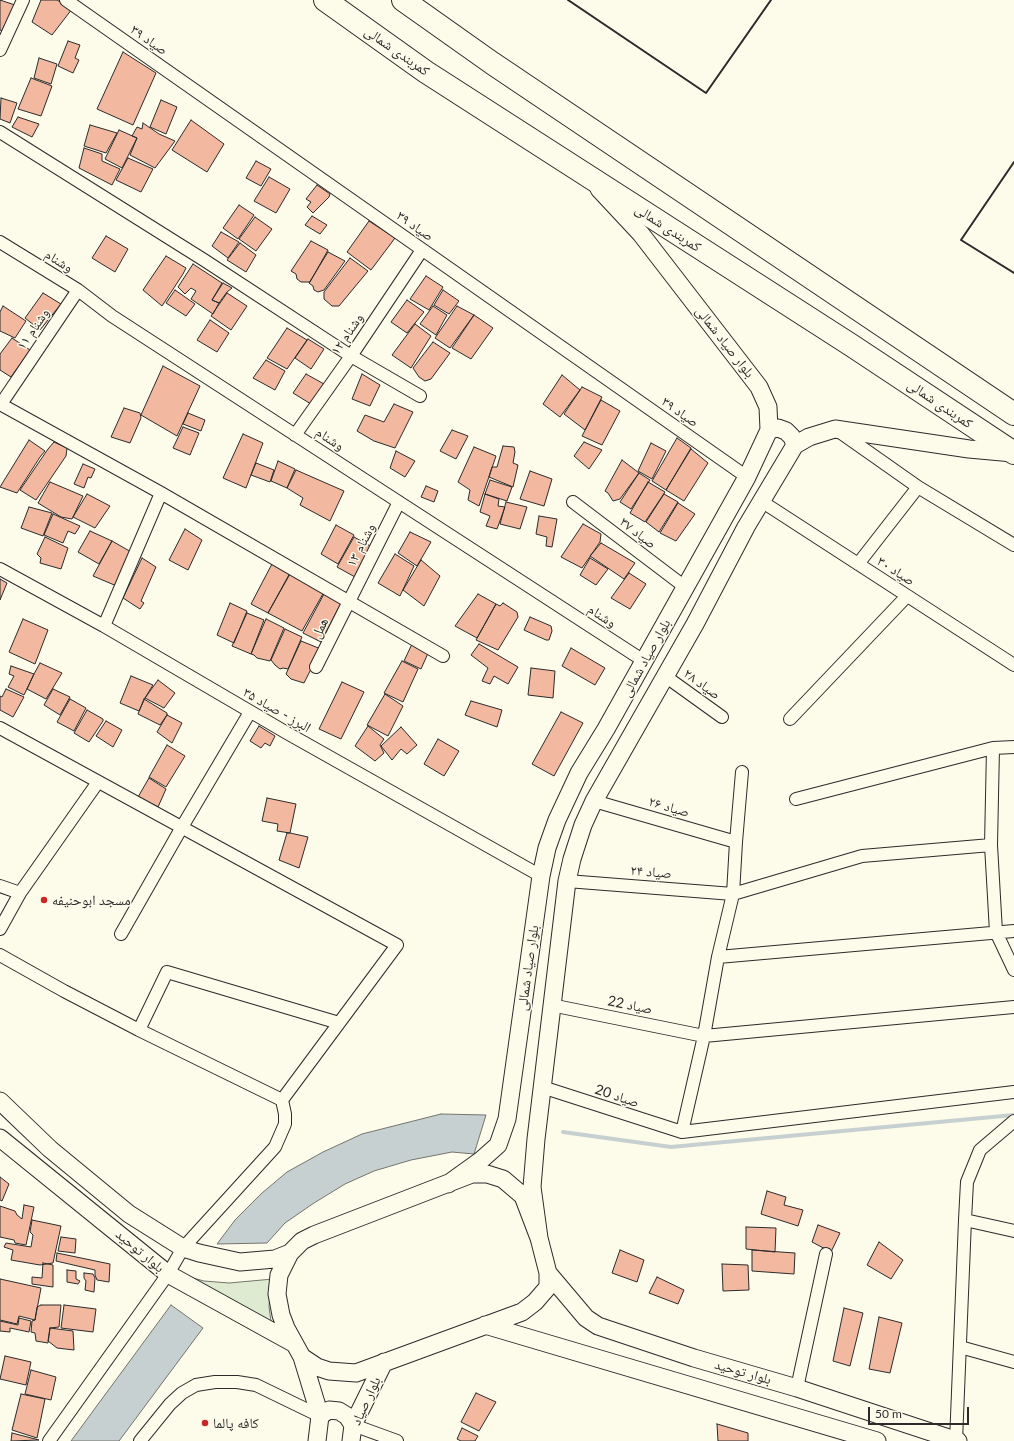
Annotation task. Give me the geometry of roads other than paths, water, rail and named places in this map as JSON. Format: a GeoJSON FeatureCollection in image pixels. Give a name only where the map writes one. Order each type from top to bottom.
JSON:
{"type":"FeatureCollection","features":[{"type":"Feature","properties":{"kind":"highway","name":"کمربندی شمالی"},"geometry":{"type":"LineString","coordinates":[[324,0],[426,72],[851,345],[1014,454]]}},
{"type":"Feature","properties":{"kind":"highway"},"geometry":{"type":"LineString","coordinates":[[403,0],[492,63],[1014,414]]}},
{"type":"Feature","properties":{"kind":"main road","name":"بلوار صیاد شمالی"},"geometry":{"type":"LineString","coordinates":[[448,1184],[480,1161],[498,1145],[507,1119],[541,876],[547,848],[557,820],[579,773],[606,729],[747,477],[769,430],[768,407],[759,387],[641,234],[585,174]]}},
{"type":"Feature","properties":{"kind":"main road"},"geometry":{"type":"LineString","coordinates":[[769,430],[778,428],[786,431],[792,437],[795,445],[809,437],[835,429],[969,449],[1014,454]]}},
{"type":"Feature","properties":{"kind":"main road","name":"بلوار صیاد شمالی"},"geometry":{"type":"LineString","coordinates":[[539,1238],[532,1187],[536,1139],[551,1005],[567,881],[572,859],[583,825],[594,801],[695,624],[746,527],[795,445]]}},
{"type":"Feature","properties":{"kind":"main road","name":"بلوار توحید"},"geometry":{"type":"LineString","coordinates":[[0,1101],[50,1149],[129,1214],[183,1248],[240,1262],[275,1259],[290,1253]]}},
{"type":"Feature","properties":{"kind":"main road","name":"بلوار توحید"},"geometry":{"type":"LineString","coordinates":[[0,1138],[168,1274],[294,1343]]}},
{"type":"Feature","properties":{"kind":"main road"},"geometry":{"type":"LineString","coordinates":[[302,1357],[329,1371],[356,1373],[522,1312],[535,1302],[548,1287],[548,1273],[539,1238],[523,1196],[502,1179],[488,1174],[472,1174],[314,1234],[302,1241],[290,1253],[279,1275],[277,1294],[281,1315],[302,1357],[320,1416],[317,1441]]}},
{"type":"Feature","properties":{"kind":"main road","name":"بلوار توحید"},"geometry":{"type":"LineString","coordinates":[[548,1273],[586,1318],[598,1326],[694,1358],[797,1388],[957,1441]]}},
{"type":"Feature","properties":{"kind":"main road","name":"بلوار توحید"},"geometry":{"type":"LineString","coordinates":[[485,1325],[877,1441]]}},
{"type":"Feature","properties":{"kind":"main road","name":"بلوار صیاد"},"geometry":{"type":"LineString","coordinates":[[352,1433],[384,1362]]}},
{"type":"Feature","properties":{"kind":"main road"},"geometry":{"type":"LineString","coordinates":[[320,1416],[329,1410],[339,1411],[347,1416],[352,1433]]}},
{"type":"Feature","properties":{"kind":"street"},"geometry":{"type":"LineString","coordinates":[[0,50],[23,0]]}},
{"type":"Feature","properties":{"kind":"street","name":"صیاد ۳۹"},"geometry":{"type":"LineString","coordinates":[[66,0],[747,477]]}},
{"type":"Feature","properties":{"kind":"street"},"geometry":{"type":"LineString","coordinates":[[0,132],[198,256],[351,356],[420,396]]}},
{"type":"Feature","properties":{"kind":"street","name":"وشنام"},"geometry":{"type":"LineString","coordinates":[[0,242],[78,290],[112,316],[644,661]]}},
{"type":"Feature","properties":{"kind":"street","name":"وشنام ۱۲"},"geometry":{"type":"LineString","coordinates":[[295,434],[351,356],[422,250]]}},
{"type":"Feature","properties":{"kind":"street","name":"وشنام ۱۱"},"geometry":{"type":"LineString","coordinates":[[0,404],[78,290]]}},
{"type":"Feature","properties":{"kind":"street"},"geometry":{"type":"LineString","coordinates":[[0,404],[161,493],[443,656]]}},
{"type":"Feature","properties":{"kind":"street"},"geometry":{"type":"LineString","coordinates":[[835,429],[918,487],[1014,545]]}},
{"type":"Feature","properties":{"kind":"street"},"geometry":{"type":"LineString","coordinates":[[858,564],[918,487]]}},
{"type":"Feature","properties":{"kind":"street"},"geometry":{"type":"LineString","coordinates":[[104,626],[161,493]]}},
{"type":"Feature","properties":{"kind":"street","name":"صیاد ۳۰"},"geometry":{"type":"LineString","coordinates":[[761,501],[1014,665]]}},
{"type":"Feature","properties":{"kind":"street","name":"وشنام ۱۳"},"geometry":{"type":"LineString","coordinates":[[349,602],[399,502]]}},
{"type":"Feature","properties":{"kind":"street","name":"صیاد ۳۷"},"geometry":{"type":"LineString","coordinates":[[573,502],[685,588]]}},
{"type":"Feature","properties":{"kind":"street","name":"البرز - صیاد ۳۵"},"geometry":{"type":"LineString","coordinates":[[0,569],[104,626],[250,712],[541,876]]}},
{"type":"Feature","properties":{"kind":"street"},"geometry":{"type":"LineString","coordinates":[[790,719],[907,596]]}},
{"type":"Feature","properties":{"kind":"street","name":"همل"},"geometry":{"type":"LineString","coordinates":[[316,667],[349,602]]}},
{"type":"Feature","properties":{"kind":"street","name":"صیاد ۲۸"},"geometry":{"type":"LineString","coordinates":[[664,676],[722,717]]}},
{"type":"Feature","properties":{"kind":"street"},"geometry":{"type":"LineString","coordinates":[[122,934],[250,712]]}},
{"type":"Feature","properties":{"kind":"street"},"geometry":{"type":"LineString","coordinates":[[0,728],[397,945],[282,1100],[285,1114],[285,1124],[275,1147],[183,1248],[168,1274],[49,1441]]}},
{"type":"Feature","properties":{"kind":"street"},"geometry":{"type":"LineString","coordinates":[[796,799],[992,748],[1014,747]]}},
{"type":"Feature","properties":{"kind":"street"},"geometry":{"type":"LineString","coordinates":[[992,748],[991,845],[996,932],[1014,970]]}},
{"type":"Feature","properties":{"kind":"street"},"geometry":{"type":"LineString","coordinates":[[742,772],[736,842],[734,894],[718,957],[704,1036],[682,1132],[1014,1092]]}},
{"type":"Feature","properties":{"kind":"street"},"geometry":{"type":"LineString","coordinates":[[0,929],[20,894],[98,782]]}},
{"type":"Feature","properties":{"kind":"street","name":"صیاد ۲۶"},"geometry":{"type":"LineString","coordinates":[[594,801],[736,842]]}},
{"type":"Feature","properties":{"kind":"street"},"geometry":{"type":"LineString","coordinates":[[734,894],[862,856],[991,845]]}},
{"type":"Feature","properties":{"kind":"street","name":"صیاد ۲۴"},"geometry":{"type":"LineString","coordinates":[[567,881],[734,894]]}},
{"type":"Feature","properties":{"kind":"street"},"geometry":{"type":"LineString","coordinates":[[0,886],[20,894]]}},
{"type":"Feature","properties":{"kind":"street"},"geometry":{"type":"LineString","coordinates":[[718,957],[1014,931]]}},
{"type":"Feature","properties":{"kind":"street"},"geometry":{"type":"LineString","coordinates":[[0,955],[139,1030],[282,1100]]}},
{"type":"Feature","properties":{"kind":"street"},"geometry":{"type":"LineString","coordinates":[[139,1030],[167,972],[339,1022]]}},
{"type":"Feature","properties":{"kind":"street","name":"صیاد 22"},"geometry":{"type":"LineString","coordinates":[[551,1005],[704,1036],[1014,1007]]}},
{"type":"Feature","properties":{"kind":"street","name":"صیاد 20"},"geometry":{"type":"LineString","coordinates":[[542,1087],[682,1132]]}},
{"type":"Feature","properties":{"kind":"street"},"geometry":{"type":"LineString","coordinates":[[957,1441],[967,1182],[980,1150],[1009,1125]]}},
{"type":"Feature","properties":{"kind":"street"},"geometry":{"type":"LineString","coordinates":[[965,1220],[1014,1231]]}},
{"type":"Feature","properties":{"kind":"street"},"geometry":{"type":"LineString","coordinates":[[797,1388],[826,1254]]}},
{"type":"Feature","properties":{"kind":"street"},"geometry":{"type":"LineString","coordinates":[[960,1347],[1014,1362]]}},
{"type":"Feature","properties":{"kind":"street"},"geometry":{"type":"LineString","coordinates":[[140,1441],[170,1404],[182,1393],[196,1385],[215,1382],[256,1385],[320,1416]]}},
{"type":"Feature","properties":{"kind":"street"},"geometry":{"type":"LineString","coordinates":[[352,1433],[397,1441]]}},
{"type":"Feature","properties":{"kind":"waterway"},"geometry":{"type":"LineString","coordinates":[[563,1132],[671,1147],[1014,1115]]}},
{"type":"Feature","properties":{"kind":"place","name":"مسجد ابوحنیفه"},"geometry":{"type":"Point","coordinates":[44,900]}},
{"type":"Feature","properties":{"kind":"place","name":"کافه پالما"},"geometry":{"type":"Point","coordinates":[205,1423]}}]}
